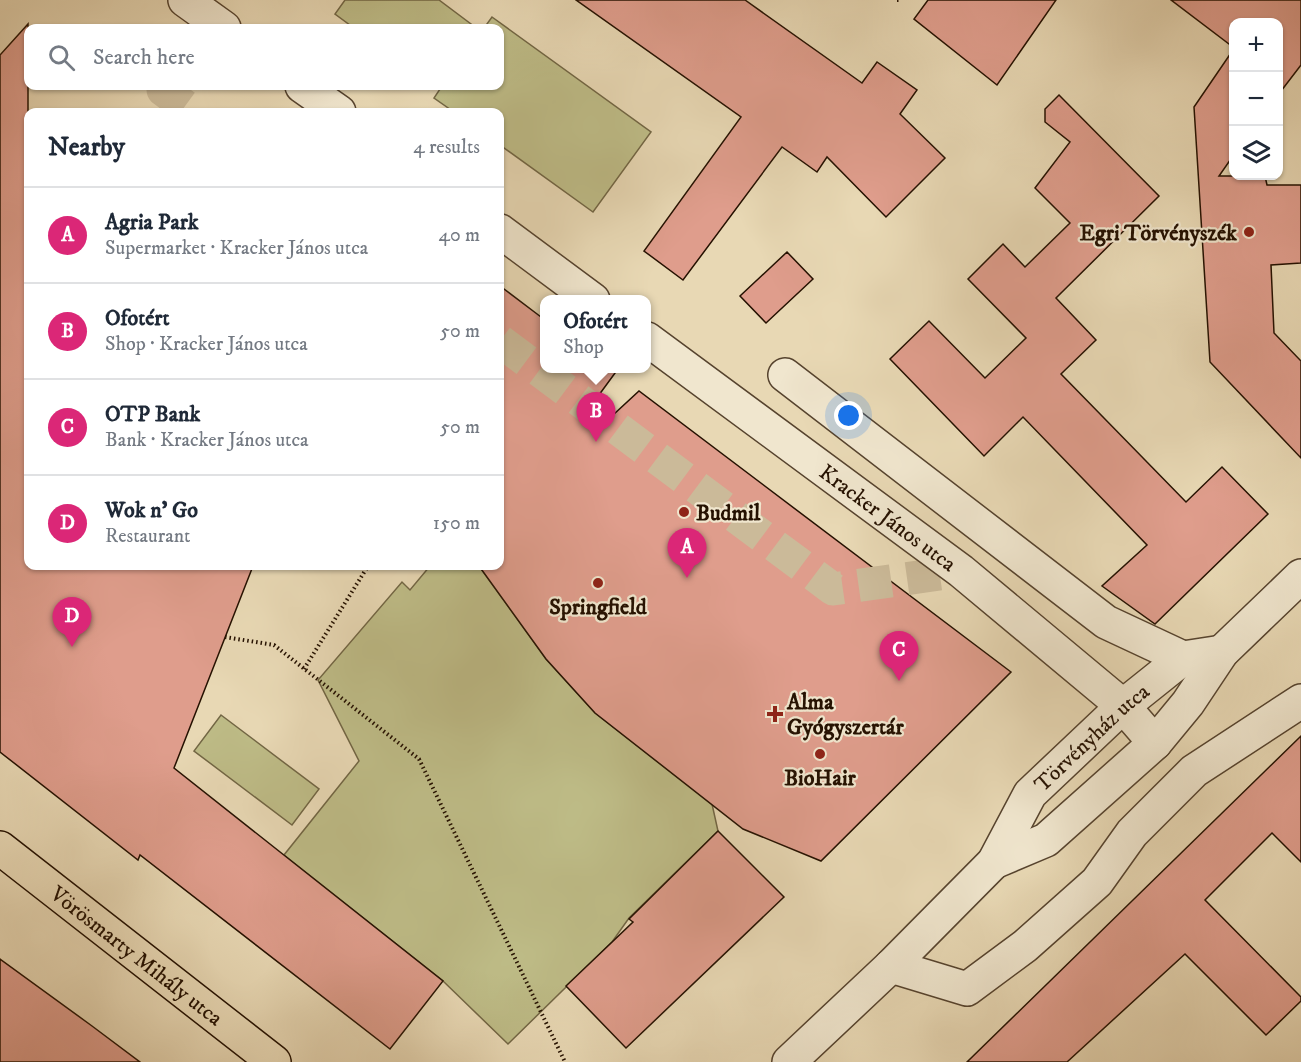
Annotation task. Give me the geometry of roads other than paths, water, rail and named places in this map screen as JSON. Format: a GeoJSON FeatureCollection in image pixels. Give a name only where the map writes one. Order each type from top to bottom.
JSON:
{"type":"FeatureCollection","features":[{"type":"Feature","properties":{"kind":"main road","name":"Vörösmarty Mihály utca"},"geometry":{"type":"LineString","coordinates":[[0,848],[274,1062]]}},
{"type":"Feature","properties":{"kind":"street"},"geometry":{"type":"LineString","coordinates":[[185,0],[218,24]]}},
{"type":"Feature","properties":{"kind":"street"},"geometry":{"type":"LineString","coordinates":[[308,90],[333,108]]}},
{"type":"Feature","properties":{"kind":"street"},"geometry":{"type":"LineString","coordinates":[[504,234],[586,295]]}},
{"type":"Feature","properties":{"kind":"street","name":"Kracker János utca"},"geometry":{"type":"LineString","coordinates":[[651,342],[962,571],[1122,706],[1155,743]]}},
{"type":"Feature","properties":{"kind":"street","name":"Kracker János utca"},"geometry":{"type":"LineString","coordinates":[[785,375],[1106,622],[1183,658]]}},
{"type":"Feature","properties":{"kind":"street","name":"Törvényház utca"},"geometry":{"type":"LineString","coordinates":[[994,862],[1046,840],[1155,743],[1188,703],[1222,652],[1301,576]]}},
{"type":"Feature","properties":{"kind":"street","name":"Törvényház utca"},"geometry":{"type":"LineString","coordinates":[[789,1062],[891,966],[994,862],[1030,794],[1122,706],[1183,658],[1222,652]]}},
{"type":"Feature","properties":{"kind":"street"},"geometry":{"type":"LineString","coordinates":[[891,966],[967,989],[1025,946],[1097,882],[1132,833],[1194,771],[1301,701]]}},
{"type":"Feature","properties":{"kind":"tunnel"},"geometry":{"type":"LineString","coordinates":[[163,90],[188,108]]}},
{"type":"Feature","properties":{"kind":"tunnel"},"geometry":{"type":"LineString","coordinates":[[504,344],[540,371]]}},
{"type":"Feature","properties":{"kind":"tunnel"},"geometry":{"type":"LineString","coordinates":[[543,373],[833,589],[961,571]]}},
{"type":"Feature","properties":{"kind":"place","name":"Egri Törvényszék"},"geometry":{"type":"Point","coordinates":[1249,232]}},
{"type":"Feature","properties":{"kind":"place","name":"Ofotért"},"geometry":{"type":"Point","coordinates":[596,442]}},
{"type":"Feature","properties":{"kind":"place","name":"Budmil"},"geometry":{"type":"Point","coordinates":[684,512]}},
{"type":"Feature","properties":{"kind":"place","name":"Agria Park"},"geometry":{"type":"Point","coordinates":[687,578]}},
{"type":"Feature","properties":{"kind":"place","name":"Springfield"},"geometry":{"type":"Point","coordinates":[598,583]}},
{"type":"Feature","properties":{"kind":"place","name":"Wok n' Go"},"geometry":{"type":"Point","coordinates":[72,647]}},
{"type":"Feature","properties":{"kind":"place","name":"OTP Bank"},"geometry":{"type":"Point","coordinates":[899,681]}},
{"type":"Feature","properties":{"kind":"place","name":"Alma Gyógyszertár"},"geometry":{"type":"Point","coordinates":[775,714]}},
{"type":"Feature","properties":{"kind":"place","name":"BioHair"},"geometry":{"type":"Point","coordinates":[820,754]}}]}
